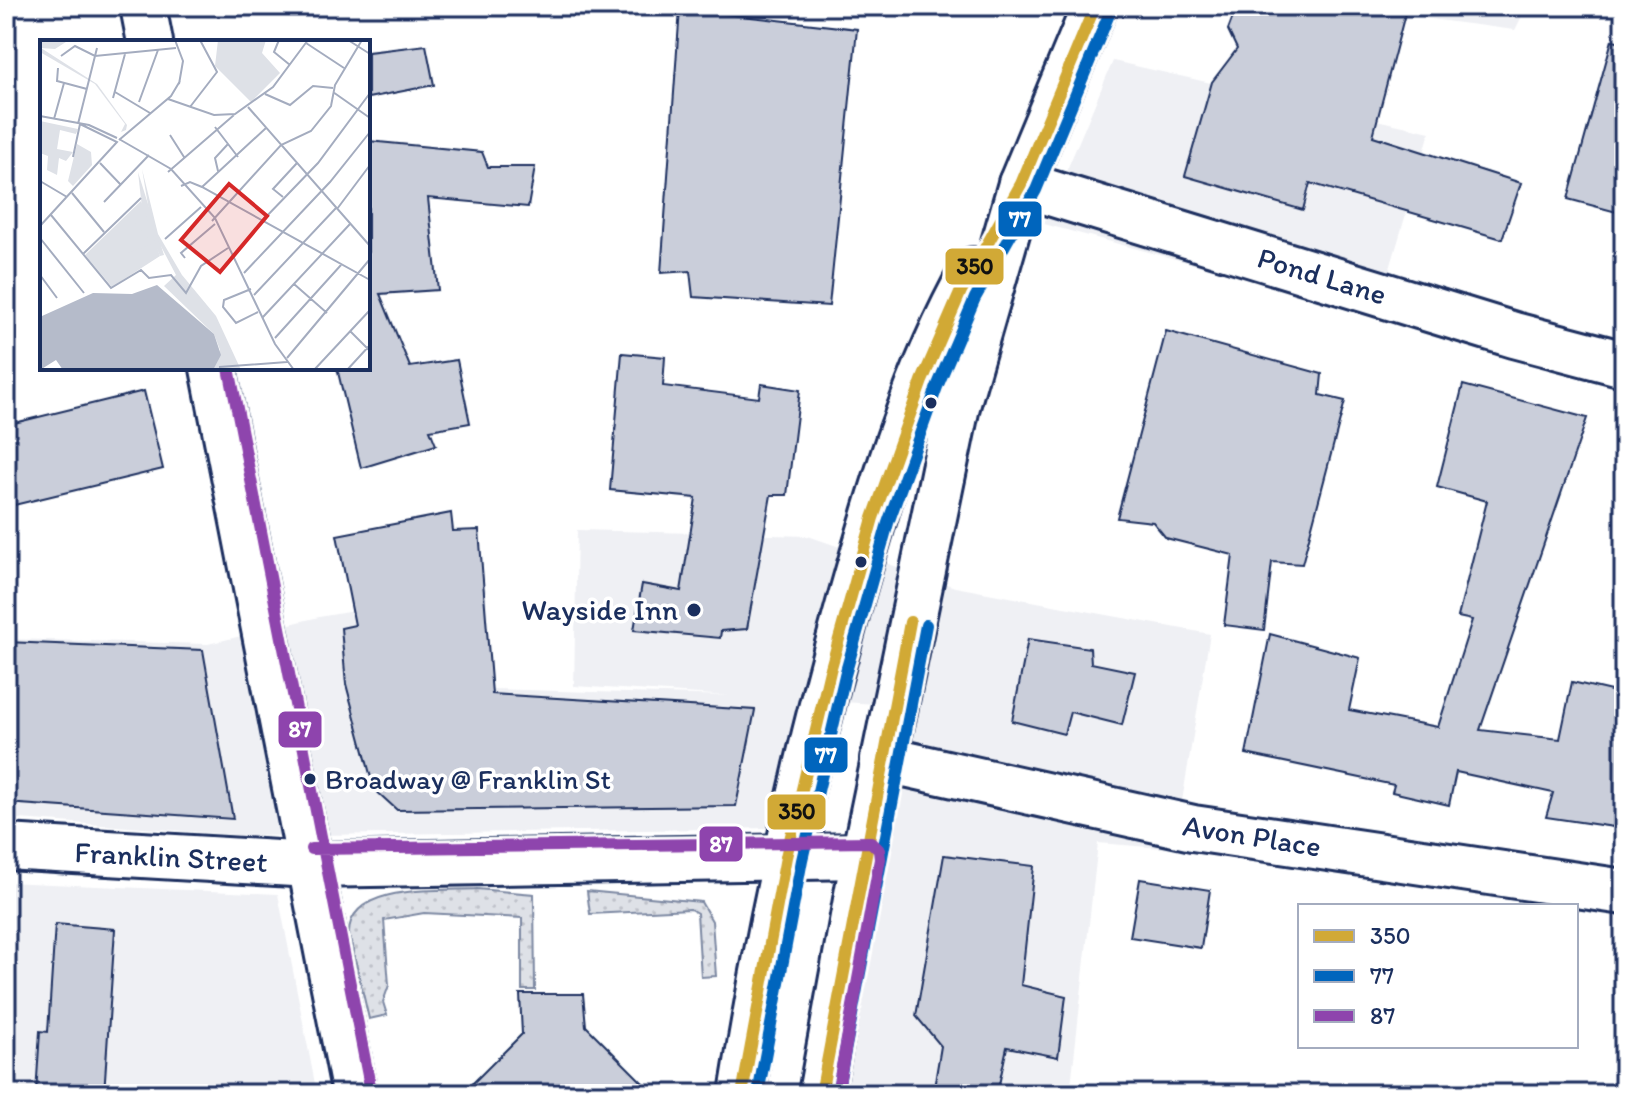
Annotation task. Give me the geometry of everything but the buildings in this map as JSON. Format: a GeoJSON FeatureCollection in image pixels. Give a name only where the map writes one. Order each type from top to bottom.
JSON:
{"type":"FeatureCollection","features":[{"type":"Feature","properties":{"kind":"main road"},"geometry":{"type":"LineString","coordinates":[[143,6],[150,40]]}},
{"type":"Feature","properties":{"kind":"main road"},"geometry":{"type":"LineString","coordinates":[[821,1094],[883,759],[957,406],[1021,184],[1095,6]]}},
{"type":"Feature","properties":{"kind":"main road"},"geometry":{"type":"LineString","coordinates":[[742,1094],[786,857],[830,671],[865,546],[915,397],[961,291],[1021,184]]}},
{"type":"Feature","properties":{"kind":"main road","name":"Pond Lane"},"geometry":{"type":"LineString","coordinates":[[1021,184],[1514,335],[1624,364]]}},
{"type":"Feature","properties":{"kind":"main road"},"geometry":{"type":"LineString","coordinates":[[213,370],[355,1094]]}},
{"type":"Feature","properties":{"kind":"main road","name":"Avon Place"},"geometry":{"type":"LineString","coordinates":[[883,759],[1193,828],[1624,892]]}},
{"type":"Feature","properties":{"kind":"main road","name":"Franklin Street"},"geometry":{"type":"LineString","coordinates":[[6,847],[311,865],[864,856]]}},
{"type":"Feature","properties":{"kind":"shaded area"},"geometry":{"type":"Polygon","coordinates":[[[1330,6],[1527,6],[1515,30],[1330,6]]]}},
{"type":"Feature","properties":{"kind":"shaded area"},"geometry":{"type":"Polygon","coordinates":[[[1113,61],[1430,132],[1377,313],[1044,224],[1113,61]]]}},
{"type":"Feature","properties":{"kind":"shaded area"},"geometry":{"type":"Polygon","coordinates":[[[577,530],[808,536],[955,587],[1210,634],[1174,849],[1098,843],[1070,1094],[843,1094],[917,706],[802,700],[773,828],[252,836],[6,818],[6,639],[208,644],[319,617],[486,588],[491,689],[730,696],[574,686],[577,530]]]}},
{"type":"Feature","properties":{"kind":"shaded area"},"geometry":{"type":"Polygon","coordinates":[[[6,882],[278,894],[317,1094],[6,1094],[6,882]]]}},
{"type":"Feature","properties":{"kind":"shaded area"},"geometry":{"type":"Polygon","coordinates":[[[477,889],[534,894],[535,990],[522,990],[522,918],[424,913],[384,920],[389,985],[383,1002],[387,1015],[369,1019],[349,933],[353,917],[364,905],[400,893],[477,889]]]}},
{"type":"Feature","properties":{"kind":"shaded area"},"geometry":{"type":"Polygon","coordinates":[[[587,891],[701,902],[712,921],[716,976],[701,977],[697,913],[690,909],[590,914],[587,891]]]}},
{"type":"Feature","properties":{"kind":"transit line","name":"350"},"geometry":{"type":"LineString","coordinates":[[742,1094],[786,857],[830,671],[873,518],[922,381],[961,291],[1021,184],[1095,6]]}},
{"type":"Feature","properties":{"kind":"transit line","name":"77"},"geometry":{"type":"LineString","coordinates":[[758,1094],[802,860],[845,675],[888,523],[937,387],[975,298],[1036,190],[1110,12]]}},
{"type":"Feature","properties":{"kind":"transit line","name":"87"},"geometry":{"type":"LineString","coordinates":[[229,370],[371,1091]]}},
{"type":"Feature","properties":{"kind":"transit line","name":"350"},"geometry":{"type":"LineString","coordinates":[[821,1094],[910,622]]}},
{"type":"Feature","properties":{"kind":"transit line","name":"77"},"geometry":{"type":"LineString","coordinates":[[837,1094],[926,625]]}},
{"type":"Feature","properties":{"kind":"transit line","name":"87"},"geometry":{"type":"LineString","coordinates":[[311,849],[871,842],[879,850],[880,859],[837,1094]]}},
{"type":"Feature","properties":{"kind":"place","name":"Wayside Inn"},"geometry":{"type":"Point","coordinates":[694,610]}},
{"type":"Feature","properties":{"kind":"place","name":"Broadway @ Franklin St"},"geometry":{"type":"Point","coordinates":[310,779]}}]}
